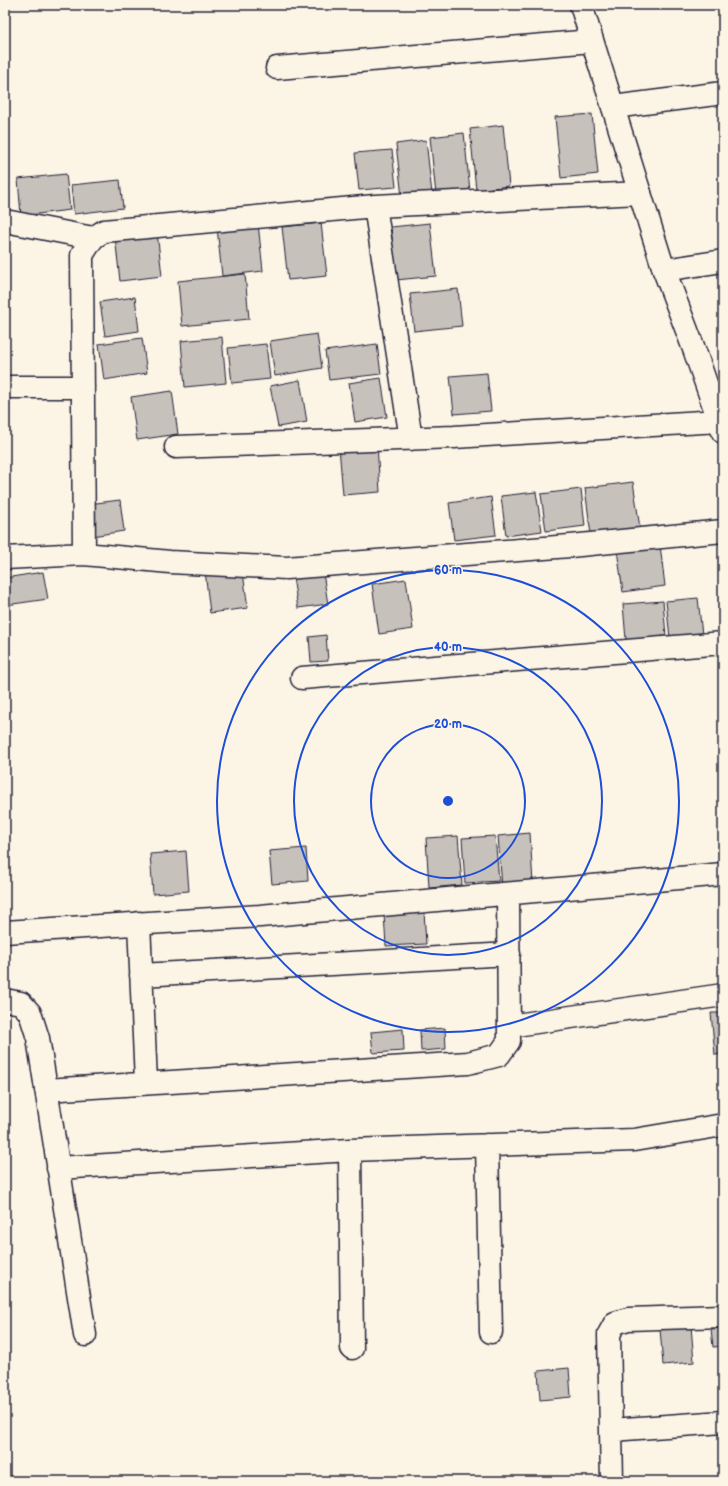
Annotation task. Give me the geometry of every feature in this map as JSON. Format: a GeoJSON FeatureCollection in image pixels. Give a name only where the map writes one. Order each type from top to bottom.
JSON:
{"type":"FeatureCollection","features":[{"type":"Feature","properties":{"kind":"street"},"geometry":{"type":"LineString","coordinates":[[176,447],[721,427],[694,348],[664,270],[581,5]]}},
{"type":"Feature","properties":{"kind":"street"},"geometry":{"type":"LineString","coordinates":[[277,68],[592,41]]}},
{"type":"Feature","properties":{"kind":"street"},"geometry":{"type":"LineString","coordinates":[[613,107],[723,93]]}},
{"type":"Feature","properties":{"kind":"street"},"geometry":{"type":"LineString","coordinates":[[84,554],[82,255],[93,238],[104,231],[375,206],[640,194]]}},
{"type":"Feature","properties":{"kind":"street"},"geometry":{"type":"LineString","coordinates":[[375,206],[411,439]]}},
{"type":"Feature","properties":{"kind":"street"},"geometry":{"type":"LineString","coordinates":[[5,221],[93,238]]}},
{"type":"Feature","properties":{"kind":"street"},"geometry":{"type":"LineString","coordinates":[[664,270],[723,261]]}},
{"type":"Feature","properties":{"kind":"street"},"geometry":{"type":"LineString","coordinates":[[5,387],[83,387]]}},
{"type":"Feature","properties":{"kind":"street"},"geometry":{"type":"LineString","coordinates":[[5,558],[84,554],[170,562],[286,568],[570,546],[723,531]]}},
{"type":"Feature","properties":{"kind":"street"},"geometry":{"type":"LineString","coordinates":[[302,678],[723,643]]}},
{"type":"Feature","properties":{"kind":"street"},"geometry":{"type":"LineString","coordinates":[[5,932],[260,916],[723,874]]}},
{"type":"Feature","properties":{"kind":"street"},"geometry":{"type":"LineString","coordinates":[[46,1090],[146,1082],[468,1063],[499,1055],[509,1041],[508,894]]}},
{"type":"Feature","properties":{"kind":"street"},"geometry":{"type":"LineString","coordinates":[[139,923],[146,1082]]}},
{"type":"Feature","properties":{"kind":"street"},"geometry":{"type":"LineString","coordinates":[[141,976],[508,954]]}},
{"type":"Feature","properties":{"kind":"street"},"geometry":{"type":"LineString","coordinates":[[509,1026],[723,995]]}},
{"type":"Feature","properties":{"kind":"street"},"geometry":{"type":"LineString","coordinates":[[5,1000],[21,1003],[30,1013],[38,1038],[85,1335]]}},
{"type":"Feature","properties":{"kind":"street"},"geometry":{"type":"LineString","coordinates":[[58,1168],[350,1150],[634,1140],[723,1125]]}},
{"type":"Feature","properties":{"kind":"street"},"geometry":{"type":"LineString","coordinates":[[487,1146],[491,1332]]}},
{"type":"Feature","properties":{"kind":"street"},"geometry":{"type":"LineString","coordinates":[[350,1150],[352,1348]]}},
{"type":"Feature","properties":{"kind":"street"},"geometry":{"type":"LineString","coordinates":[[612,1481],[609,1334],[615,1323],[628,1319],[723,1316]]}},
{"type":"Feature","properties":{"kind":"street"},"geometry":{"type":"LineString","coordinates":[[611,1430],[723,1422]]}},
{"type":"Feature","properties":{"kind":"building"},"geometry":{"type":"Polygon","coordinates":[[[592,114],[598,174],[561,178],[555,117],[592,114]]]}},
{"type":"Feature","properties":{"kind":"building"},"geometry":{"type":"Polygon","coordinates":[[[503,125],[509,186],[476,190],[470,129],[503,125]]]}},
{"type":"Feature","properties":{"kind":"building"},"geometry":{"type":"Polygon","coordinates":[[[464,133],[470,191],[436,195],[430,137],[464,133]]]}},
{"type":"Feature","properties":{"kind":"building"},"geometry":{"type":"Polygon","coordinates":[[[426,140],[432,194],[402,197],[396,144],[426,140]]]}},
{"type":"Feature","properties":{"kind":"building"},"geometry":{"type":"Polygon","coordinates":[[[392,150],[396,187],[359,190],[355,153],[392,150]]]}},
{"type":"Feature","properties":{"kind":"building"},"geometry":{"type":"Polygon","coordinates":[[[66,174],[70,210],[21,216],[18,179],[66,174]]]}},
{"type":"Feature","properties":{"kind":"building"},"geometry":{"type":"Polygon","coordinates":[[[120,180],[123,208],[74,214],[71,185],[120,180]]]}},
{"type":"Feature","properties":{"kind":"building"},"geometry":{"type":"Polygon","coordinates":[[[258,223],[263,271],[222,276],[217,227],[258,223]]]}},
{"type":"Feature","properties":{"kind":"building"},"geometry":{"type":"Polygon","coordinates":[[[321,223],[327,276],[288,280],[282,227],[321,223]]]}},
{"type":"Feature","properties":{"kind":"building"},"geometry":{"type":"Polygon","coordinates":[[[430,223],[436,276],[396,280],[391,227],[430,223]]]}},
{"type":"Feature","properties":{"kind":"building"},"geometry":{"type":"Polygon","coordinates":[[[157,232],[162,276],[120,281],[115,236],[157,232]]]}},
{"type":"Feature","properties":{"kind":"building"},"geometry":{"type":"Polygon","coordinates":[[[245,274],[249,319],[182,326],[178,281],[245,274]]]}},
{"type":"Feature","properties":{"kind":"building"},"geometry":{"type":"Polygon","coordinates":[[[458,289],[462,326],[414,331],[410,294],[458,289]]]}},
{"type":"Feature","properties":{"kind":"building"},"geometry":{"type":"Polygon","coordinates":[[[135,297],[139,331],[105,336],[100,302],[135,297]]]}},
{"type":"Feature","properties":{"kind":"building"},"geometry":{"type":"Polygon","coordinates":[[[317,334],[322,368],[275,376],[270,341],[317,334]]]}},
{"type":"Feature","properties":{"kind":"building"},"geometry":{"type":"Polygon","coordinates":[[[222,337],[226,383],[185,387],[181,341],[222,337]]]}},
{"type":"Feature","properties":{"kind":"building"},"geometry":{"type":"Polygon","coordinates":[[[142,338],[147,373],[104,380],[99,344],[142,338]]]}},
{"type":"Feature","properties":{"kind":"building"},"geometry":{"type":"Polygon","coordinates":[[[266,344],[270,379],[232,383],[228,348],[266,344]]]}},
{"type":"Feature","properties":{"kind":"building"},"geometry":{"type":"Polygon","coordinates":[[[377,344],[381,374],[329,380],[325,351],[377,344]]]}},
{"type":"Feature","properties":{"kind":"building"},"geometry":{"type":"Polygon","coordinates":[[[487,373],[491,411],[454,414],[450,376],[487,373]]]}},
{"type":"Feature","properties":{"kind":"building"},"geometry":{"type":"Polygon","coordinates":[[[381,378],[387,417],[355,422],[349,383],[381,378]]]}},
{"type":"Feature","properties":{"kind":"building"},"geometry":{"type":"Polygon","coordinates":[[[300,380],[307,422],[278,427],[270,386],[300,380]]]}},
{"type":"Feature","properties":{"kind":"building"},"geometry":{"type":"Polygon","coordinates":[[[172,391],[178,434],[137,440],[131,397],[172,391]]]}},
{"type":"Feature","properties":{"kind":"building"},"geometry":{"type":"Polygon","coordinates":[[[377,444],[380,492],[343,495],[339,447],[377,444]]]}},
{"type":"Feature","properties":{"kind":"building"},"geometry":{"type":"Polygon","coordinates":[[[633,482],[640,528],[591,535],[585,488],[633,482]]]}},
{"type":"Feature","properties":{"kind":"building"},"geometry":{"type":"Polygon","coordinates":[[[581,489],[585,526],[546,531],[541,494],[581,489]]]}},
{"type":"Feature","properties":{"kind":"building"},"geometry":{"type":"Polygon","coordinates":[[[536,492],[542,531],[506,536],[501,496],[536,492]]]}},
{"type":"Feature","properties":{"kind":"building"},"geometry":{"type":"Polygon","coordinates":[[[491,497],[496,535],[454,540],[449,503],[491,497]]]}},
{"type":"Feature","properties":{"kind":"building"},"geometry":{"type":"Polygon","coordinates":[[[120,500],[124,531],[92,536],[88,504],[120,500]]]}},
{"type":"Feature","properties":{"kind":"building"},"geometry":{"type":"Polygon","coordinates":[[[660,545],[665,586],[623,592],[617,550],[660,545]]]}},
{"type":"Feature","properties":{"kind":"building"},"geometry":{"type":"Polygon","coordinates":[[[242,566],[248,608],[210,613],[205,571],[242,566]]]}},
{"type":"Feature","properties":{"kind":"building"},"geometry":{"type":"Polygon","coordinates":[[[43,572],[48,599],[6,605],[5,578],[43,572]]]}},
{"type":"Feature","properties":{"kind":"building"},"geometry":{"type":"Polygon","coordinates":[[[323,573],[328,604],[298,608],[293,578],[323,573]]]}},
{"type":"Feature","properties":{"kind":"building"},"geometry":{"type":"Polygon","coordinates":[[[406,579],[413,629],[379,634],[372,584],[406,579]]]}},
{"type":"Feature","properties":{"kind":"building"},"geometry":{"type":"Polygon","coordinates":[[[698,598],[702,635],[670,638],[666,601],[698,598]]]}},
{"type":"Feature","properties":{"kind":"building"},"geometry":{"type":"Polygon","coordinates":[[[663,601],[666,636],[626,640],[623,604],[663,601]]]}},
{"type":"Feature","properties":{"kind":"building"},"geometry":{"type":"Polygon","coordinates":[[[326,635],[328,661],[311,662],[309,637],[326,635]]]}},
{"type":"Feature","properties":{"kind":"building"},"geometry":{"type":"Polygon","coordinates":[[[530,833],[533,884],[502,887],[498,836],[530,833]]]}},
{"type":"Feature","properties":{"kind":"building"},"geometry":{"type":"Polygon","coordinates":[[[458,836],[462,885],[429,888],[426,838],[458,836]]]}},
{"type":"Feature","properties":{"kind":"building"},"geometry":{"type":"Polygon","coordinates":[[[495,836],[499,881],[465,883],[462,838],[495,836]]]}},
{"type":"Feature","properties":{"kind":"building"},"geometry":{"type":"Polygon","coordinates":[[[306,848],[308,881],[272,884],[269,851],[306,848]]]}},
{"type":"Feature","properties":{"kind":"building"},"geometry":{"type":"Polygon","coordinates":[[[186,851],[189,891],[153,894],[150,854],[186,851]]]}},
{"type":"Feature","properties":{"kind":"building"},"geometry":{"type":"Polygon","coordinates":[[[424,911],[426,944],[386,946],[384,914],[424,911]]]}},
{"type":"Feature","properties":{"kind":"building"},"geometry":{"type":"Polygon","coordinates":[[[711,1013],[723,1013],[723,1054],[715,1055],[711,1013]]]}},
{"type":"Feature","properties":{"kind":"building"},"geometry":{"type":"Polygon","coordinates":[[[445,1028],[446,1049],[421,1051],[420,1030],[445,1028]]]}},
{"type":"Feature","properties":{"kind":"building"},"geometry":{"type":"Polygon","coordinates":[[[403,1029],[404,1051],[373,1053],[371,1032],[403,1029]]]}},
{"type":"Feature","properties":{"kind":"building"},"geometry":{"type":"Polygon","coordinates":[[[691,1326],[694,1362],[663,1365],[660,1329],[691,1326]]]}},
{"type":"Feature","properties":{"kind":"building"},"geometry":{"type":"Polygon","coordinates":[[[723,1328],[723,1346],[713,1347],[711,1329],[723,1328]]]}},
{"type":"Feature","properties":{"kind":"building"},"geometry":{"type":"Polygon","coordinates":[[[569,1368],[571,1397],[540,1400],[538,1371],[569,1368]]]}}]}
